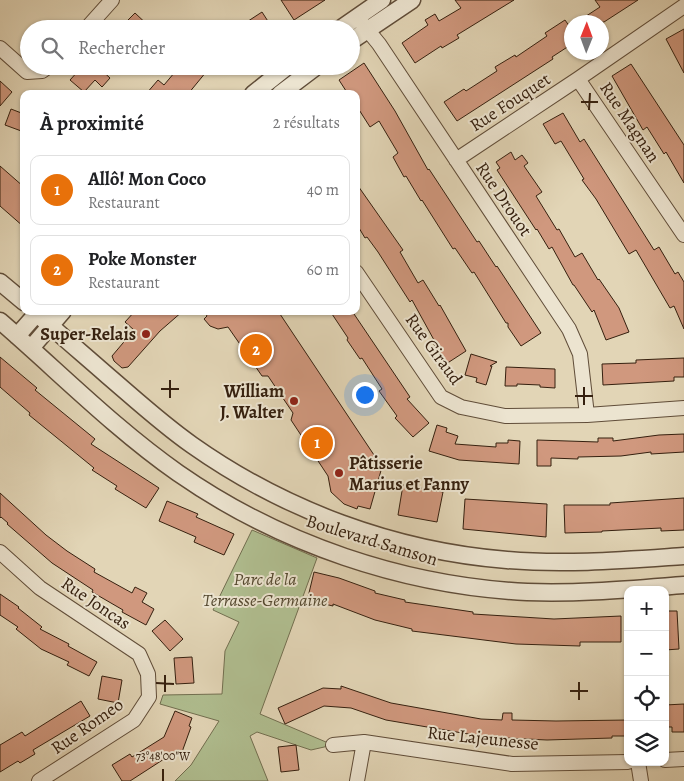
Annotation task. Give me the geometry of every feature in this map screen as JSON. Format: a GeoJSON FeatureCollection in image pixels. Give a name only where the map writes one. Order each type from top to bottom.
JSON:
{"type":"FeatureCollection","features":[{"type":"Feature","properties":{"kind":"street"},"geometry":{"type":"LineString","coordinates":[[94,20],[112,0]]}},
{"type":"Feature","properties":{"kind":"street"},"geometry":{"type":"LineString","coordinates":[[353,20],[382,0]]}},
{"type":"Feature","properties":{"kind":"street"},"geometry":{"type":"LineString","coordinates":[[360,35],[412,0]]}},
{"type":"Feature","properties":{"kind":"street","name":"Rue Fouquet"},"geometry":{"type":"LineString","coordinates":[[456,160],[684,6]]}},
{"type":"Feature","properties":{"kind":"street","name":"Rue Drouot"},"geometry":{"type":"LineString","coordinates":[[360,21],[379,44],[569,328],[580,354],[587,415]]}},
{"type":"Feature","properties":{"kind":"street"},"geometry":{"type":"LineString","coordinates":[[0,48],[20,66]]}},
{"type":"Feature","properties":{"kind":"street"},"geometry":{"type":"LineString","coordinates":[[258,90],[277,75]]}},
{"type":"Feature","properties":{"kind":"street"},"geometry":{"type":"LineString","coordinates":[[285,90],[304,75]]}},
{"type":"Feature","properties":{"kind":"street","name":"Rue Magnan"},"geometry":{"type":"LineString","coordinates":[[578,79],[684,235]]}},
{"type":"Feature","properties":{"kind":"street","name":"Rue Giraud"},"geometry":{"type":"LineString","coordinates":[[360,278],[441,397],[462,407],[505,416],[587,415],[684,408]]}},
{"type":"Feature","properties":{"kind":"street"},"geometry":{"type":"LineString","coordinates":[[0,282],[20,299]]}},
{"type":"Feature","properties":{"kind":"street"},"geometry":{"type":"LineString","coordinates":[[17,336],[34,315]]}},
{"type":"Feature","properties":{"kind":"street","name":"Boulevard Samson"},"geometry":{"type":"LineString","coordinates":[[40,315],[50,326],[157,418],[206,455],[264,489],[343,524],[424,548],[493,559],[576,562],[684,556]]}},
{"type":"Feature","properties":{"kind":"street"},"geometry":{"type":"LineString","coordinates":[[31,348],[60,315]]}},
{"type":"Feature","properties":{"kind":"street","name":"Boulevard Samson"},"geometry":{"type":"LineString","coordinates":[[0,321],[130,436],[190,480],[236,509],[271,527],[341,555],[419,577],[496,590],[570,592],[684,585]]}},
{"type":"Feature","properties":{"kind":"street","name":"Rue Joncas"},"geometry":{"type":"LineString","coordinates":[[0,552],[40,588],[139,654],[148,674],[149,697]]}},
{"type":"Feature","properties":{"kind":"street","name":"Rue Romeo"},"geometry":{"type":"LineString","coordinates":[[39,781],[134,720],[149,697]]}},
{"type":"Feature","properties":{"kind":"street"},"geometry":{"type":"LineString","coordinates":[[357,781],[364,742]]}},
{"type":"Feature","properties":{"kind":"street","name":"Rue Lajeunesse"},"geometry":{"type":"LineString","coordinates":[[333,745],[364,742],[512,764],[624,762]]}},
{"type":"Feature","properties":{"kind":"street"},"geometry":{"type":"LineString","coordinates":[[669,760],[684,759]]}},
{"type":"Feature","properties":{"kind":"street"},"geometry":{"type":"LineString","coordinates":[[639,766],[642,781]]}},
{"type":"Feature","properties":{"kind":"green space","name":"Parc de la Terrasse-Germaine"},"geometry":{"type":"Polygon","coordinates":[[[252,530],[317,558],[260,714],[333,745],[311,750],[257,732],[250,736],[268,781],[175,781],[191,765],[219,721],[160,704],[163,695],[222,694],[225,651],[239,622],[213,610],[252,530]]]}},
{"type":"Feature","properties":{"kind":"building"},"geometry":{"type":"Polygon","coordinates":[[[281,0],[325,0],[294,20],[281,0]]]}},
{"type":"Feature","properties":{"kind":"building"},"geometry":{"type":"Polygon","coordinates":[[[455,0],[514,0],[457,35],[459,38],[442,48],[441,46],[415,63],[402,43],[428,25],[425,20],[435,14],[439,21],[461,8],[455,0]]]}},
{"type":"Feature","properties":{"kind":"building"},"geometry":{"type":"Polygon","coordinates":[[[595,0],[638,0],[609,19],[609,15],[588,15],[600,7],[595,0]]]}},
{"type":"Feature","properties":{"kind":"building"},"geometry":{"type":"Polygon","coordinates":[[[262,12],[267,20],[250,20],[262,12]]]}},
{"type":"Feature","properties":{"kind":"building"},"geometry":{"type":"Polygon","coordinates":[[[135,13],[142,20],[128,20],[135,13]]]}},
{"type":"Feature","properties":{"kind":"building"},"geometry":{"type":"Polygon","coordinates":[[[564,21],[564,49],[552,57],[553,59],[457,121],[444,102],[464,89],[466,91],[497,71],[495,67],[515,55],[516,57],[547,36],[545,33],[564,21]]]}},
{"type":"Feature","properties":{"kind":"building"},"geometry":{"type":"Polygon","coordinates":[[[684,29],[684,73],[666,39],[684,29]]]}},
{"type":"Feature","properties":{"kind":"building"},"geometry":{"type":"Polygon","coordinates":[[[364,63],[395,111],[428,170],[477,242],[479,241],[497,266],[541,333],[521,346],[474,272],[472,273],[455,248],[453,249],[406,176],[404,177],[393,157],[398,153],[379,121],[370,127],[360,111],[360,90],[345,90],[339,80],[346,75],[360,75],[360,66],[364,63]]]}},
{"type":"Feature","properties":{"kind":"building"},"geometry":{"type":"Polygon","coordinates":[[[631,64],[684,145],[684,183],[666,152],[664,154],[647,127],[643,130],[612,76],[631,64]]]}},
{"type":"Feature","properties":{"kind":"building"},"geometry":{"type":"Polygon","coordinates":[[[75,75],[107,75],[110,78],[102,87],[95,80],[86,90],[82,90],[70,80],[75,75]]]}},
{"type":"Feature","properties":{"kind":"building"},"geometry":{"type":"Polygon","coordinates":[[[172,75],[204,75],[191,90],[149,90],[158,80],[164,85],[172,75]]]}},
{"type":"Feature","properties":{"kind":"building"},"geometry":{"type":"Polygon","coordinates":[[[0,81],[12,92],[0,106],[0,81]]]}},
{"type":"Feature","properties":{"kind":"building"},"geometry":{"type":"Polygon","coordinates":[[[11,109],[20,112],[20,131],[5,125],[11,109]]]}},
{"type":"Feature","properties":{"kind":"building"},"geometry":{"type":"Polygon","coordinates":[[[563,113],[580,142],[584,139],[654,250],[659,247],[675,274],[678,272],[684,282],[684,329],[674,306],[670,308],[636,250],[629,254],[596,199],[582,180],[584,179],[561,141],[555,144],[543,124],[563,113]]]}},
{"type":"Feature","properties":{"kind":"building"},"geometry":{"type":"Polygon","coordinates":[[[511,152],[515,160],[522,155],[528,163],[524,166],[542,192],[536,196],[557,230],[559,229],[575,257],[582,253],[598,280],[619,308],[629,332],[606,340],[594,310],[592,312],[573,285],[552,247],[549,249],[497,170],[500,168],[496,162],[511,152]]]}},
{"type":"Feature","properties":{"kind":"building"},"geometry":{"type":"Polygon","coordinates":[[[0,166],[20,184],[20,224],[0,206],[0,166]]]}},
{"type":"Feature","properties":{"kind":"building"},"geometry":{"type":"Polygon","coordinates":[[[360,189],[403,250],[400,252],[418,283],[423,280],[440,305],[466,351],[446,364],[432,341],[434,340],[412,300],[410,302],[378,252],[367,237],[365,238],[360,230],[360,189]]]}},
{"type":"Feature","properties":{"kind":"building"},"geometry":{"type":"Polygon","coordinates":[[[131,315],[178,315],[160,331],[128,367],[122,368],[114,361],[112,356],[134,330],[125,322],[131,315]]]}},
{"type":"Feature","properties":{"kind":"building"},"geometry":{"type":"Polygon","coordinates":[[[281,315],[382,467],[370,509],[358,506],[357,509],[344,504],[331,492],[328,476],[291,420],[293,413],[268,376],[262,376],[228,327],[218,329],[210,326],[204,319],[207,316],[281,315]]]}},
{"type":"Feature","properties":{"kind":"building"},"geometry":{"type":"Polygon","coordinates":[[[333,315],[355,315],[410,397],[407,399],[429,423],[413,437],[395,418],[397,416],[379,391],[382,389],[362,358],[360,359],[347,340],[348,338],[333,315]]]}},
{"type":"Feature","properties":{"kind":"building"},"geometry":{"type":"Polygon","coordinates":[[[471,354],[497,362],[490,366],[492,366],[486,385],[476,382],[477,378],[465,375],[471,354]]]}},
{"type":"Feature","properties":{"kind":"building"},"geometry":{"type":"Polygon","coordinates":[[[0,357],[37,388],[35,390],[95,439],[91,444],[159,488],[146,508],[115,489],[117,486],[92,470],[94,468],[29,415],[30,413],[0,387],[0,357]]]}},
{"type":"Feature","properties":{"kind":"building"},"geometry":{"type":"Polygon","coordinates":[[[684,358],[684,377],[674,377],[674,381],[603,385],[602,364],[636,363],[636,360],[684,358]]]}},
{"type":"Feature","properties":{"kind":"building"},"geometry":{"type":"Polygon","coordinates":[[[506,367],[555,369],[555,388],[517,384],[517,386],[505,386],[506,367]]]}},
{"type":"Feature","properties":{"kind":"building"},"geometry":{"type":"Polygon","coordinates":[[[437,425],[447,428],[446,432],[458,436],[455,444],[496,447],[496,443],[508,443],[508,440],[520,441],[519,464],[459,460],[429,451],[437,425]]]}},
{"type":"Feature","properties":{"kind":"building"},"geometry":{"type":"Polygon","coordinates":[[[684,434],[684,452],[651,454],[651,452],[621,456],[578,457],[578,459],[551,458],[551,466],[537,466],[537,440],[598,442],[598,438],[613,438],[613,441],[684,434]]]}},
{"type":"Feature","properties":{"kind":"building"},"geometry":{"type":"Polygon","coordinates":[[[403,485],[443,492],[437,522],[398,515],[403,485]]]}},
{"type":"Feature","properties":{"kind":"building"},"geometry":{"type":"Polygon","coordinates":[[[0,493],[46,535],[95,569],[94,572],[132,593],[135,587],[147,593],[142,602],[154,609],[146,625],[122,612],[123,610],[92,592],[93,590],[52,563],[0,518],[0,493]]]}},
{"type":"Feature","properties":{"kind":"building"},"geometry":{"type":"Polygon","coordinates":[[[684,498],[684,530],[661,531],[661,528],[565,533],[564,505],[610,505],[610,503],[684,498]]]}},
{"type":"Feature","properties":{"kind":"building"},"geometry":{"type":"Polygon","coordinates":[[[465,499],[547,504],[546,537],[463,529],[465,499]]]}},
{"type":"Feature","properties":{"kind":"building"},"geometry":{"type":"Polygon","coordinates":[[[167,501],[198,514],[196,517],[234,534],[224,555],[194,542],[196,537],[159,521],[167,501]]]}},
{"type":"Feature","properties":{"kind":"building"},"geometry":{"type":"Polygon","coordinates":[[[314,572],[339,578],[375,591],[375,593],[405,600],[405,602],[473,612],[473,614],[554,619],[621,616],[621,642],[580,642],[580,646],[516,644],[412,631],[412,629],[375,620],[333,604],[333,606],[316,602],[317,600],[308,597],[314,572]]]}},
{"type":"Feature","properties":{"kind":"building"},"geometry":{"type":"Polygon","coordinates":[[[0,594],[19,607],[42,627],[40,629],[69,644],[68,646],[97,662],[89,676],[67,665],[69,662],[41,649],[16,629],[18,627],[0,615],[0,594]]]}},
{"type":"Feature","properties":{"kind":"building"},"geometry":{"type":"Polygon","coordinates":[[[669,611],[677,611],[679,649],[669,650],[669,611]]]}},
{"type":"Feature","properties":{"kind":"building"},"geometry":{"type":"Polygon","coordinates":[[[165,620],[183,639],[170,651],[152,631],[165,620]]]}},
{"type":"Feature","properties":{"kind":"building"},"geometry":{"type":"Polygon","coordinates":[[[192,657],[194,683],[176,684],[174,658],[192,657]]]}},
{"type":"Feature","properties":{"kind":"building"},"geometry":{"type":"Polygon","coordinates":[[[102,676],[122,680],[118,703],[98,699],[102,676]]]}},
{"type":"Feature","properties":{"kind":"building"},"geometry":{"type":"Polygon","coordinates":[[[341,686],[391,703],[481,719],[502,720],[503,713],[512,713],[512,720],[624,720],[624,736],[547,740],[486,737],[386,720],[351,708],[324,706],[285,724],[278,708],[323,688],[341,689],[341,686]]]}},
{"type":"Feature","properties":{"kind":"building"},"geometry":{"type":"Polygon","coordinates":[[[81,701],[90,716],[33,750],[35,754],[20,763],[18,761],[0,772],[0,745],[22,732],[25,736],[81,701]]]}},
{"type":"Feature","properties":{"kind":"building"},"geometry":{"type":"Polygon","coordinates":[[[684,704],[684,732],[672,732],[672,727],[669,727],[669,705],[684,704]]]}},
{"type":"Feature","properties":{"kind":"building"},"geometry":{"type":"Polygon","coordinates":[[[175,711],[192,718],[189,726],[191,727],[182,752],[178,750],[130,781],[122,781],[112,765],[130,754],[132,757],[164,737],[175,711]]]}},
{"type":"Feature","properties":{"kind":"building"},"geometry":{"type":"Polygon","coordinates":[[[296,745],[299,770],[281,772],[278,747],[296,745]]]}},
{"type":"Feature","properties":{"kind":"place","name":"Super-Relais"},"geometry":{"type":"Point","coordinates":[146,334]}},
{"type":"Feature","properties":{"kind":"place","name":"Poke Monster"},"geometry":{"type":"Point","coordinates":[256,350]}},
{"type":"Feature","properties":{"kind":"place","name":"William J. Walter"},"geometry":{"type":"Point","coordinates":[294,401]}},
{"type":"Feature","properties":{"kind":"place","name":"Allô! Mon Coco"},"geometry":{"type":"Point","coordinates":[317,443]}},
{"type":"Feature","properties":{"kind":"place","name":"Pâtisserie Marius et Fanny"},"geometry":{"type":"Point","coordinates":[339,473]}}]}
